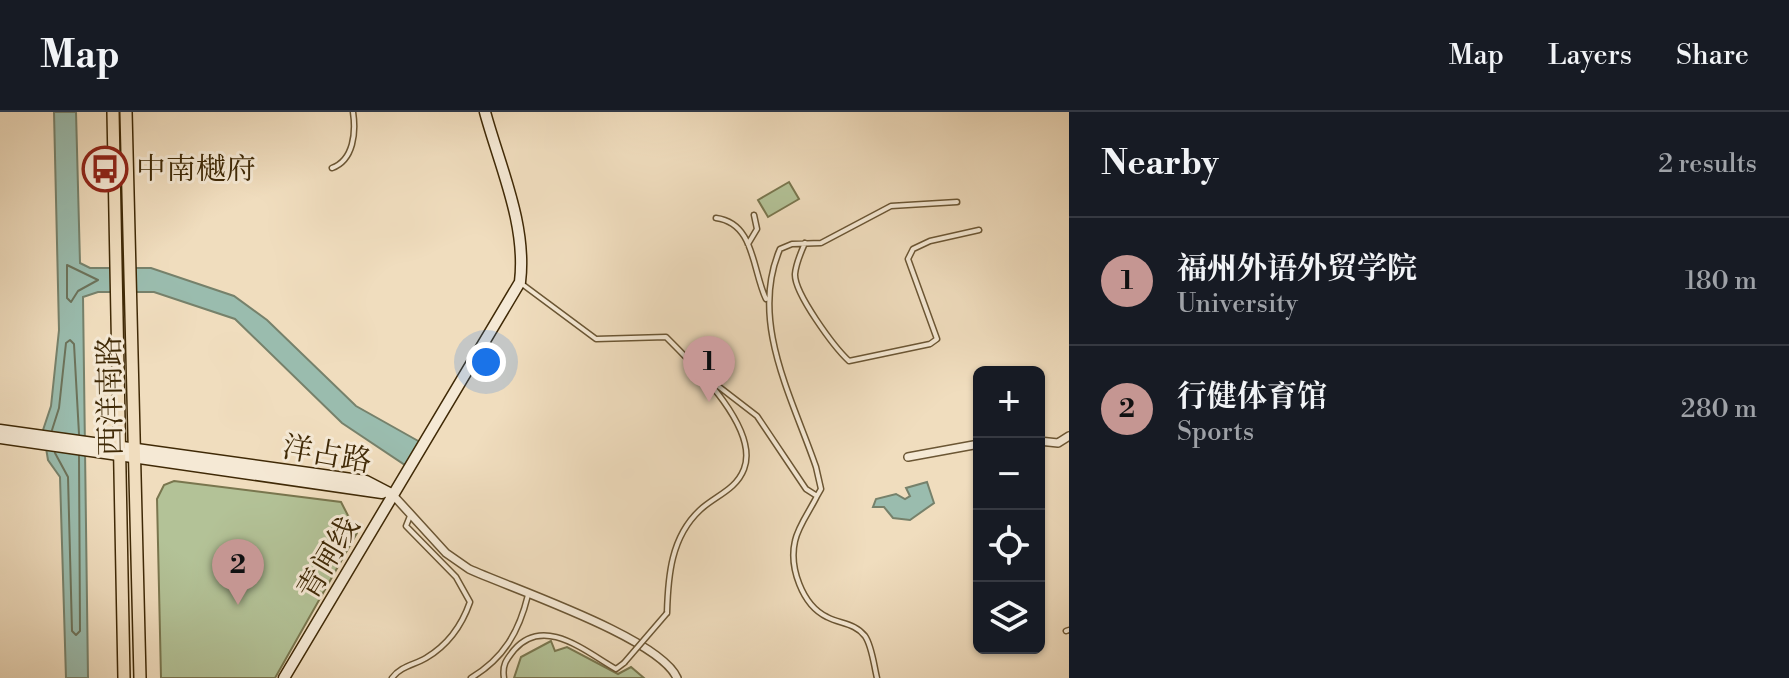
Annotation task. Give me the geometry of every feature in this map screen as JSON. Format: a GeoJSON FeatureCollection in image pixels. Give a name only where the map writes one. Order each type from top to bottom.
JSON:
{"type":"FeatureCollection","features":[{"type":"Feature","properties":{"kind":"main road","name":"西洋南路"},"geometry":{"type":"LineString","coordinates":[[113,112],[119,265],[124,678]]}},
{"type":"Feature","properties":{"kind":"main road","name":"西洋南路"},"geometry":{"type":"LineString","coordinates":[[126,112],[140,678]]}},
{"type":"Feature","properties":{"kind":"main road"},"geometry":{"type":"LineString","coordinates":[[485,112],[514,212],[523,260],[520,282]]}},
{"type":"Feature","properties":{"kind":"main road","name":"青闸线"},"geometry":{"type":"LineString","coordinates":[[284,678],[520,282]]}},
{"type":"Feature","properties":{"kind":"main road","name":"洋占路"},"geometry":{"type":"LineString","coordinates":[[0,430],[38,439],[393,495]]}},
{"type":"Feature","properties":{"kind":"main road","name":"洋占路"},"geometry":{"type":"LineString","coordinates":[[0,438],[38,439]]}},
{"type":"Feature","properties":{"kind":"street"},"geometry":{"type":"LineString","coordinates":[[1045,442],[1058,443],[1069,436]]}},
{"type":"Feature","properties":{"kind":"street"},"geometry":{"type":"LineString","coordinates":[[908,457],[973,445]]}},
{"type":"Feature","properties":{"kind":"street"},"geometry":{"type":"LineString","coordinates":[[393,495],[446,553],[469,569],[630,638],[661,656],[677,678]]}},
{"type":"Feature","properties":{"kind":"lane"},"geometry":{"type":"LineString","coordinates":[[332,168],[344,160],[355,134],[353,112]]}},
{"type":"Feature","properties":{"kind":"lane"},"geometry":{"type":"LineString","coordinates":[[877,678],[867,638],[854,626],[825,616],[812,606],[802,591],[795,570],[795,541],[821,489],[769,330],[767,301],[771,270],[780,249],[821,243],[891,206],[957,202]]}},
{"type":"Feature","properties":{"kind":"lane"},"geometry":{"type":"LineString","coordinates":[[748,244],[757,229],[754,215]]}},
{"type":"Feature","properties":{"kind":"lane"},"geometry":{"type":"LineString","coordinates":[[716,218],[728,220],[740,229],[767,301]]}},
{"type":"Feature","properties":{"kind":"lane"},"geometry":{"type":"LineString","coordinates":[[805,243],[795,276],[801,295],[838,351],[849,361],[861,361],[930,344],[937,339],[908,259],[913,249],[930,241],[979,230]]}},
{"type":"Feature","properties":{"kind":"lane"},"geometry":{"type":"LineString","coordinates":[[520,282],[596,339],[666,337],[709,379],[757,416],[806,489],[817,496]]}},
{"type":"Feature","properties":{"kind":"lane"},"geometry":{"type":"LineString","coordinates":[[504,678],[504,662],[520,643],[536,635],[552,634],[616,669],[667,613],[668,572],[675,549],[699,512],[733,487],[746,467],[744,438],[709,379]]}},
{"type":"Feature","properties":{"kind":"lane"},"geometry":{"type":"LineString","coordinates":[[392,678],[398,671],[428,658],[461,627],[470,602],[456,577],[406,526],[410,516]]}},
{"type":"Feature","properties":{"kind":"lane"},"geometry":{"type":"LineString","coordinates":[[471,678],[504,652],[521,624],[528,595]]}},
{"type":"Feature","properties":{"kind":"shaded area"},"geometry":{"type":"Polygon","coordinates":[[[789,182],[799,199],[768,217],[758,200],[789,182]]]}},
{"type":"Feature","properties":{"kind":"shaded area"},"geometry":{"type":"Polygon","coordinates":[[[174,481],[341,502],[357,533],[275,678],[161,678],[157,499],[164,485],[174,481]]]}},
{"type":"Feature","properties":{"kind":"shaded area"},"geometry":{"type":"Polygon","coordinates":[[[551,641],[555,651],[567,647],[618,674],[631,667],[644,678],[514,678],[521,657],[551,641]]]}},
{"type":"Feature","properties":{"kind":"water"},"geometry":{"type":"Polygon","coordinates":[[[54,112],[76,112],[80,263],[90,268],[151,268],[234,296],[267,320],[356,406],[420,442],[405,465],[342,423],[235,319],[154,292],[98,292],[83,297],[88,678],[66,678],[60,477],[48,460],[43,430],[51,406],[59,330],[54,112]]]}},
{"type":"Feature","properties":{"kind":"water"},"geometry":{"type":"Polygon","coordinates":[[[927,482],[934,503],[910,520],[893,518],[884,507],[873,507],[876,499],[896,494],[905,499],[910,496],[906,488],[927,482]]]}},
{"type":"Feature","properties":{"kind":"place","name":"中南樾府"},"geometry":{"type":"Point","coordinates":[105,169]}},
{"type":"Feature","properties":{"kind":"place","name":"福州外语外贸学院"},"geometry":{"type":"Point","coordinates":[709,402]}},
{"type":"Feature","properties":{"kind":"place","name":"行健体育馆"},"geometry":{"type":"Point","coordinates":[238,605]}}]}
